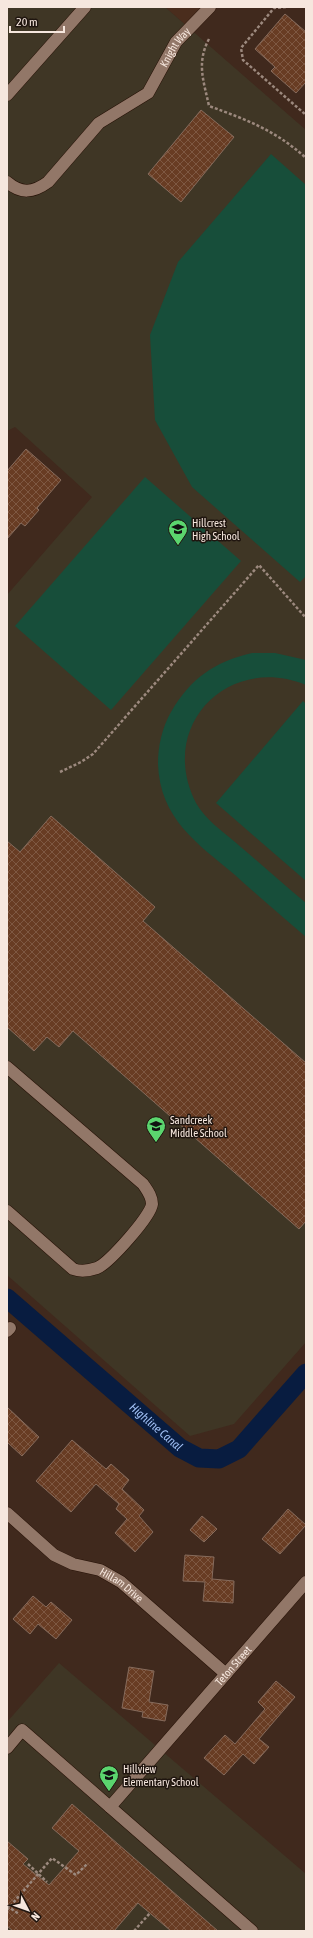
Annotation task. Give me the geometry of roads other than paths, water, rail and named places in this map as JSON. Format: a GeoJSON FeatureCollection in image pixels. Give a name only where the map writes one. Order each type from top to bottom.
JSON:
{"type":"FeatureCollection","features":[{"type":"Feature","properties":{"kind":"street"},"geometry":{"type":"LineString","coordinates":[[7,95],[85,7]]}},
{"type":"Feature","properties":{"kind":"street","name":"Knight Way"},"geometry":{"type":"LineString","coordinates":[[7,182],[25,191],[37,190],[48,182],[99,123],[148,93],[176,42],[210,7]]}},
{"type":"Feature","properties":{"kind":"street"},"geometry":{"type":"LineString","coordinates":[[7,1067],[143,1184],[150,1194],[152,1204],[148,1216],[109,1259],[97,1268],[81,1272],[73,1269],[7,1211]]}},
{"type":"Feature","properties":{"kind":"street","name":"Hillam Drive"},"geometry":{"type":"LineString","coordinates":[[7,1513],[54,1555],[73,1564],[100,1570],[120,1582],[226,1674]]}},
{"type":"Feature","properties":{"kind":"street","name":"Teton Street"},"geometry":{"type":"LineString","coordinates":[[110,1807],[306,1582]]}},
{"type":"Feature","properties":{"kind":"street"},"geometry":{"type":"LineString","coordinates":[[7,1748],[22,1730],[252,1931]]}},
{"type":"Feature","properties":{"kind":"waterway","name":"Highline Canal"},"geometry":{"type":"LineString","coordinates":[[7,1298],[180,1448],[199,1458],[219,1459],[239,1449],[306,1373]]}},
{"type":"Feature","properties":{"kind":"place","name":"Hillcrest High School"},"geometry":{"type":"Point","coordinates":[178,546]}},
{"type":"Feature","properties":{"kind":"place","name":"Sandcreek Middle School"},"geometry":{"type":"Point","coordinates":[156,1143]}},
{"type":"Feature","properties":{"kind":"place","name":"Hillview Elementary School"},"geometry":{"type":"Point","coordinates":[109,1792]}}]}
